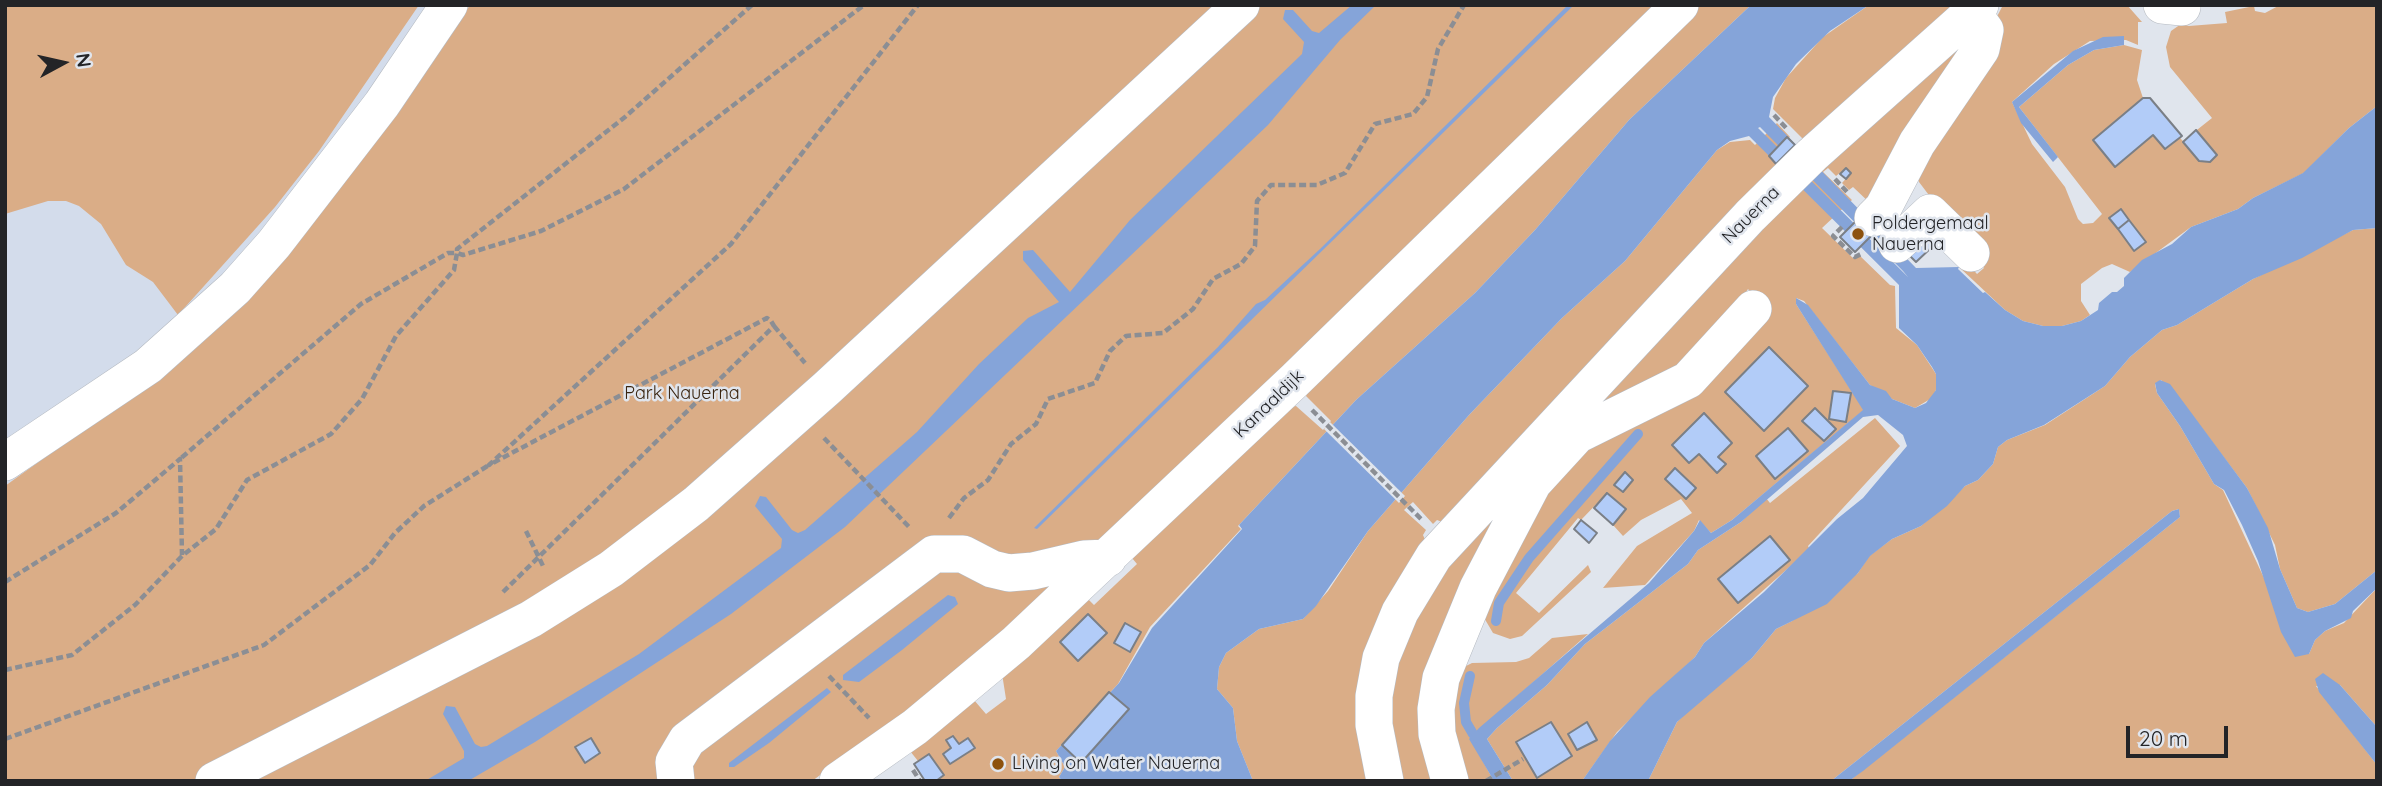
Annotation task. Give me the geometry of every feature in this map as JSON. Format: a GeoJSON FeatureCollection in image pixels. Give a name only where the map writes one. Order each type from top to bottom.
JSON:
{"type":"FeatureCollection","features":[{"type":"Feature","properties":{"kind":"street"},"geometry":{"type":"LineString","coordinates":[[5,462],[148,366],[235,288],[274,244],[382,104],[449,5]]}},
{"type":"Feature","properties":{"kind":"street"},"geometry":{"type":"LineString","coordinates":[[214,781],[519,625],[611,569],[695,503],[827,388],[1241,5]]}},
{"type":"Feature","properties":{"kind":"street","name":"Kanaaldijk"},"geometry":{"type":"LineString","coordinates":[[838,781],[978,676],[1108,558],[1681,5]]}},
{"type":"Feature","properties":{"kind":"street"},"geometry":{"type":"LineString","coordinates":[[1930,213],[1885,231],[1883,208],[1917,143],[1981,49],[1985,37],[1976,9]]}},
{"type":"Feature","properties":{"kind":"street","name":"Nauerna"},"geometry":{"type":"LineString","coordinates":[[1385,781],[1375,741],[1374,696],[1381,658],[1393,624],[1434,556],[1546,449],[1769,197],[1976,9]]}},
{"type":"Feature","properties":{"kind":"street"},"geometry":{"type":"LineString","coordinates":[[1900,177],[1930,213],[1970,253]]}},
{"type":"Feature","properties":{"kind":"street","name":"Nauerna"},"geometry":{"type":"LineString","coordinates":[[1450,781],[1437,734],[1436,709],[1441,678],[1488,569],[1533,483],[1546,449],[1688,380],[1753,309]]}},
{"type":"Feature","properties":{"kind":"street"},"geometry":{"type":"LineString","coordinates":[[676,781],[674,762],[687,740],[933,554],[963,554],[1009,573],[1033,571],[1084,559],[1108,558]]}},
{"type":"Feature","properties":{"kind":"path"},"geometry":{"type":"LineString","coordinates":[[5,670],[72,654],[135,605],[182,556],[216,529],[247,480],[331,434],[362,398],[396,336],[454,270],[457,249],[625,117],[752,5]]}},
{"type":"Feature","properties":{"kind":"path"},"geometry":{"type":"LineString","coordinates":[[5,582],[116,513],[361,304],[448,253],[463,255],[541,231],[624,189],[864,5]]}},
{"type":"Feature","properties":{"kind":"path"},"geometry":{"type":"LineString","coordinates":[[489,465],[731,244],[918,5]]}},
{"type":"Feature","properties":{"kind":"path"},"geometry":{"type":"LineString","coordinates":[[944,525],[964,498],[988,480],[1011,444],[1036,424],[1048,399],[1095,383],[1110,351],[1126,336],[1163,333],[1193,309],[1213,279],[1241,264],[1255,246],[1257,201],[1271,185],[1317,186],[1345,173],[1375,124],[1413,114],[1427,97],[1438,49],[1464,5]]}},
{"type":"Feature","properties":{"kind":"path"},"geometry":{"type":"LineString","coordinates":[[1774,115],[1779,121]]}},
{"type":"Feature","properties":{"kind":"path"},"geometry":{"type":"LineString","coordinates":[[1838,182],[1848,192]]}},
{"type":"Feature","properties":{"kind":"path"},"geometry":{"type":"LineString","coordinates":[[5,739],[264,645],[370,565],[395,533],[424,506],[489,465],[767,318],[814,373]]}},
{"type":"Feature","properties":{"kind":"path"},"geometry":{"type":"LineString","coordinates":[[495,600],[774,326]]}},
{"type":"Feature","properties":{"kind":"path"},"geometry":{"type":"LineString","coordinates":[[1302,400],[1428,526]]}},
{"type":"Feature","properties":{"kind":"path"},"geometry":{"type":"LineString","coordinates":[[818,436],[825,439],[886,506]]}},
{"type":"Feature","properties":{"kind":"path"},"geometry":{"type":"LineString","coordinates":[[180,459],[182,556]]}},
{"type":"Feature","properties":{"kind":"path"},"geometry":{"type":"LineString","coordinates":[[526,531],[539,558]]}},
{"type":"Feature","properties":{"kind":"path"},"geometry":{"type":"LineString","coordinates":[[806,649],[893,742]]}},
{"type":"Feature","properties":{"kind":"path"},"geometry":{"type":"LineString","coordinates":[[1489,779],[1523,760]]}},
{"type":"Feature","properties":{"kind":"shaded area"},"geometry":{"type":"Polygon","coordinates":[[[5,5],[470,5],[393,120],[315,218],[115,407],[5,486],[5,5]]]}},
{"type":"Feature","properties":{"kind":"green space"},"geometry":{"type":"Polygon","coordinates":[[[5,5],[419,5],[319,151],[275,207],[178,315],[153,282],[126,265],[101,224],[79,206],[66,201],[48,201],[5,214],[5,5]]]}},
{"type":"Feature","properties":{"kind":"green space","name":"Park Nauerna"},"geometry":{"type":"Polygon","coordinates":[[[470,5],[1669,5],[1017,632],[812,781],[5,781],[5,486],[115,407],[315,218],[393,120],[470,5]]]}},
{"type":"Feature","properties":{"kind":"green space"},"geometry":{"type":"Polygon","coordinates":[[[1692,5],[1751,5],[1629,120],[1535,230],[1475,293],[1356,400],[1238,526],[1241,529],[1150,627],[1118,684],[1056,751],[1065,767],[1059,777],[1062,781],[936,781],[929,754],[918,761],[910,751],[974,700],[986,714],[1006,699],[1001,667],[1082,593],[1094,605],[1137,564],[1127,552],[1291,407],[1296,406],[1323,430],[1331,421],[1306,396],[1308,391],[1692,5]]]}},
{"type":"Feature","properties":{"kind":"green space"},"geometry":{"type":"Polygon","coordinates":[[[1869,5],[1956,5],[1806,142],[1773,109],[1775,98],[1786,78],[1823,37],[1869,5]]]}},
{"type":"Feature","properties":{"kind":"green space"},"geometry":{"type":"Polygon","coordinates":[[[2003,5],[2127,5],[2142,22],[2138,22],[2138,45],[2126,40],[2090,41],[2054,64],[2012,102],[2032,144],[2065,187],[2078,219],[2083,224],[2093,223],[2102,214],[2019,107],[2068,65],[2094,50],[2124,45],[2142,50],[2137,80],[2143,98],[2093,140],[2115,166],[2153,135],[2166,149],[2180,138],[2183,141],[2212,118],[2170,67],[2166,47],[2171,31],[2181,24],[2189,26],[2227,23],[2225,12],[2254,6],[2255,11],[2265,13],[2280,5],[2377,5],[2377,106],[2349,128],[2304,173],[2253,198],[2238,209],[2191,227],[2130,272],[2112,264],[2102,268],[2081,284],[2081,301],[2090,315],[2081,321],[2062,326],[2043,326],[2023,321],[2005,310],[1959,267],[1968,264],[1977,274],[1984,268],[1919,182],[1916,173],[2003,5]]]}},
{"type":"Feature","properties":{"kind":"green space"},"geometry":{"type":"Polygon","coordinates":[[[1966,37],[1872,205],[1853,187],[1849,190],[1842,183],[1851,173],[1846,168],[1836,176],[1828,168],[1823,172],[1852,200],[1822,228],[1854,259],[1859,255],[1890,285],[1895,286],[1896,328],[1917,345],[1936,374],[1936,390],[1932,398],[1915,408],[1892,399],[1870,385],[1804,301],[1796,298],[1796,304],[1864,410],[1732,520],[1711,533],[1699,520],[1694,531],[1645,585],[1603,588],[1637,546],[1692,513],[1681,499],[1641,520],[1623,536],[1613,525],[1626,509],[1607,493],[1581,520],[1578,518],[1516,593],[1539,613],[1588,565],[1591,572],[1522,636],[1510,639],[1493,633],[1483,616],[1545,479],[1766,311],[1748,289],[1746,292],[1750,296],[1709,348],[1580,422],[1780,208],[1966,37]]]}},
{"type":"Feature","properties":{"kind":"green space"},"geometry":{"type":"Polygon","coordinates":[[[1777,123],[1790,137],[1769,156],[1779,167],[1442,522],[1437,520],[1433,524],[1413,502],[1404,510],[1426,530],[1423,535],[1426,542],[1369,781],[1253,781],[1237,741],[1233,708],[1217,689],[1219,667],[1226,653],[1259,629],[1303,619],[1328,591],[1368,531],[1469,415],[1562,318],[1625,261],[1717,150],[1730,142],[1750,140],[1755,145],[1777,123]]]}},
{"type":"Feature","properties":{"kind":"green space"},"geometry":{"type":"Polygon","coordinates":[[[2377,228],[2377,570],[2335,604],[2308,612],[2297,608],[2280,569],[2275,545],[2247,488],[2179,398],[2161,380],[2155,384],[2157,393],[2214,484],[2223,490],[2264,578],[2309,654],[2315,640],[2325,631],[2344,623],[2377,588],[2377,727],[2340,685],[2316,686],[2377,765],[2377,781],[1849,781],[2180,517],[2179,509],[2172,511],[1831,781],[1648,781],[1677,722],[1692,707],[1752,658],[1776,629],[1792,621],[1858,573],[1869,556],[1892,539],[1921,526],[1965,486],[1978,480],[1993,464],[1998,447],[2007,440],[2045,425],[2105,386],[2130,357],[2162,330],[2177,325],[2253,279],[2353,230],[2377,228]]]}},
{"type":"Feature","properties":{"kind":"green space"},"geometry":{"type":"Polygon","coordinates":[[[1875,418],[1900,446],[1808,546],[1803,555],[1704,643],[1695,657],[1617,732],[1582,781],[1513,781],[1487,739],[1497,728],[1547,685],[1585,644],[1688,564],[1698,550],[1741,522],[1766,498],[1770,503],[1875,418]]]}},
{"type":"Feature","properties":{"kind":"green space"},"geometry":{"type":"Polygon","coordinates":[[[1523,480],[1465,595],[1443,781],[1401,781],[1389,718],[1397,657],[1433,585],[1523,480]]]}},
{"type":"Feature","properties":{"kind":"green space"},"geometry":{"type":"Polygon","coordinates":[[[1588,634],[1470,738],[1491,776],[1482,781],[1458,781],[1446,739],[1462,668],[1472,663],[1516,662],[1529,658],[1552,638],[1588,634]]]}},
{"type":"Feature","properties":{"kind":"water"},"geometry":{"type":"Polygon","coordinates":[[[1352,5],[1376,5],[1340,40],[1268,125],[845,527],[731,614],[535,742],[468,781],[425,781],[464,758],[464,751],[443,714],[446,706],[455,707],[475,744],[487,746],[639,654],[781,548],[782,539],[755,506],[760,496],[766,497],[792,530],[798,533],[805,530],[917,432],[979,364],[1028,318],[1059,302],[1023,260],[1023,251],[1033,250],[1070,292],[1130,220],[1302,54],[1304,42],[1283,19],[1285,10],[1293,10],[1312,31],[1319,33],[1352,5]]]}},
{"type":"Feature","properties":{"kind":"water"},"geometry":{"type":"Polygon","coordinates":[[[1568,5],[1574,5],[1037,529],[1034,528],[1218,347],[1256,304],[1265,300],[1320,249],[1568,5]]]}},
{"type":"Feature","properties":{"kind":"water"},"geometry":{"type":"Polygon","coordinates":[[[1751,5],[1869,5],[1830,31],[1796,64],[1773,97],[1769,117],[1916,268],[1959,267],[1983,293],[2023,321],[2043,326],[2062,326],[2081,321],[2098,310],[2099,303],[2112,292],[2117,292],[2124,286],[2124,278],[2142,260],[2172,244],[2191,227],[2238,209],[2253,198],[2303,173],[2349,128],[2377,106],[2377,228],[2353,230],[2302,258],[2253,279],[2177,325],[2162,330],[2130,357],[2105,386],[2044,425],[2007,440],[1998,447],[1993,464],[1978,480],[1965,486],[1947,506],[1921,526],[1892,539],[1870,556],[1858,573],[1827,604],[1776,629],[1752,658],[1677,722],[1648,781],[1582,781],[1610,741],[1650,697],[1695,657],[1704,643],[1764,592],[1837,519],[1863,498],[1907,446],[1903,435],[1878,415],[1863,417],[1741,522],[1698,550],[1688,564],[1585,644],[1547,685],[1497,728],[1487,739],[1513,781],[1494,781],[1469,739],[1479,728],[1649,583],[1694,531],[1700,520],[1711,533],[1732,520],[1863,410],[1796,304],[1796,298],[1808,305],[1870,385],[1886,391],[1892,399],[1915,408],[1926,403],[1936,390],[1936,374],[1932,367],[1917,345],[1899,328],[1899,285],[1749,136],[1730,141],[1717,150],[1625,261],[1562,318],[1469,415],[1368,531],[1316,606],[1303,619],[1259,629],[1226,653],[1219,667],[1217,689],[1233,708],[1237,741],[1253,781],[1062,781],[1059,777],[1065,767],[1056,751],[1119,683],[1152,628],[1242,529],[1239,525],[1356,400],[1475,293],[1535,230],[1629,120],[1751,5]],[[1760,127],[1758,128],[1908,277],[1760,127]]]}},
{"type":"Feature","properties":{"kind":"water"},"geometry":{"type":"Polygon","coordinates":[[[2124,36],[2124,45],[2094,50],[2068,65],[2019,107],[2058,157],[2053,162],[2021,123],[2012,102],[2073,51],[2103,37],[2124,36]]]}},
{"type":"Feature","properties":{"kind":"water"},"geometry":{"type":"Polygon","coordinates":[[[2160,380],[2170,384],[2247,488],[2268,528],[2280,569],[2297,608],[2308,612],[2335,604],[2377,570],[2377,588],[2353,611],[2351,618],[2325,631],[2315,640],[2309,654],[2295,657],[2281,632],[2258,561],[2242,525],[2224,490],[2214,484],[2157,393],[2155,383],[2160,380]]]}},
{"type":"Feature","properties":{"kind":"water"},"geometry":{"type":"Polygon","coordinates":[[[2179,509],[2180,517],[1863,771],[1849,781],[1831,781],[2172,511],[2179,509]]]}},
{"type":"Feature","properties":{"kind":"water"},"geometry":{"type":"Polygon","coordinates":[[[948,595],[955,597],[958,604],[902,650],[859,682],[843,680],[843,675],[948,595]]]}},
{"type":"Feature","properties":{"kind":"water"},"geometry":{"type":"Polygon","coordinates":[[[2323,673],[2340,685],[2377,727],[2377,765],[2319,692],[2315,679],[2323,673]]]}},
{"type":"Feature","properties":{"kind":"water"},"geometry":{"type":"Polygon","coordinates":[[[827,688],[831,692],[769,743],[734,767],[729,767],[729,763],[827,688]]]}},
{"type":"Feature","properties":{"kind":"pier"},"geometry":{"type":"Polygon","coordinates":[[[1330,422],[1405,496],[1399,503],[1324,429],[1330,422]]]}},
{"type":"Feature","properties":{"kind":"building"},"geometry":{"type":"Polygon","coordinates":[[[2143,98],[2150,98],[2182,136],[2165,149],[2153,135],[2115,167],[2093,140],[2143,98]]]}},
{"type":"Feature","properties":{"kind":"building"},"geometry":{"type":"Polygon","coordinates":[[[2196,130],[2217,155],[2210,162],[2199,161],[2183,142],[2196,130]]]}},
{"type":"Feature","properties":{"kind":"building"},"geometry":{"type":"Polygon","coordinates":[[[1787,137],[1795,145],[1776,164],[1769,156],[1787,137]]]}},
{"type":"Feature","properties":{"kind":"building"},"geometry":{"type":"Polygon","coordinates":[[[1846,168],[1851,173],[1846,179],[1840,174],[1846,168]]]}},
{"type":"Feature","properties":{"kind":"building"},"geometry":{"type":"Polygon","coordinates":[[[2121,209],[2129,220],[2118,229],[2109,218],[2121,209]]]}},
{"type":"Feature","properties":{"kind":"building","name":"Poldergemaal Nauerna"},"geometry":{"type":"Polygon","coordinates":[[[1864,213],[1879,228],[1855,252],[1840,237],[1864,213]]]}},
{"type":"Feature","properties":{"kind":"building"},"geometry":{"type":"Polygon","coordinates":[[[2129,220],[2146,242],[2134,251],[2118,229],[2129,220]]]}},
{"type":"Feature","properties":{"kind":"building"},"geometry":{"type":"Polygon","coordinates":[[[1921,234],[1933,246],[1916,262],[1905,251],[1921,234]]]}},
{"type":"Feature","properties":{"kind":"building"},"geometry":{"type":"Polygon","coordinates":[[[1769,347],[1808,386],[1764,431],[1725,392],[1769,347]]]}},
{"type":"Feature","properties":{"kind":"building"},"geometry":{"type":"Polygon","coordinates":[[[1833,391],[1851,393],[1846,422],[1829,419],[1833,391]]]}},
{"type":"Feature","properties":{"kind":"building"},"geometry":{"type":"Polygon","coordinates":[[[1815,408],[1836,429],[1824,441],[1802,421],[1815,408]]]}},
{"type":"Feature","properties":{"kind":"building"},"geometry":{"type":"Polygon","coordinates":[[[1704,413],[1732,443],[1718,457],[1726,464],[1717,473],[1699,454],[1689,463],[1672,445],[1704,413]]]}},
{"type":"Feature","properties":{"kind":"building"},"geometry":{"type":"Polygon","coordinates":[[[1788,428],[1808,451],[1775,479],[1756,456],[1788,428]]]}},
{"type":"Feature","properties":{"kind":"building"},"geometry":{"type":"Polygon","coordinates":[[[1675,468],[1696,488],[1686,499],[1665,479],[1675,468]]]}},
{"type":"Feature","properties":{"kind":"building"},"geometry":{"type":"Polygon","coordinates":[[[1625,472],[1633,480],[1623,492],[1614,485],[1625,472]]]}},
{"type":"Feature","properties":{"kind":"building"},"geometry":{"type":"Polygon","coordinates":[[[1607,493],[1626,509],[1613,525],[1594,508],[1607,493]]]}},
{"type":"Feature","properties":{"kind":"building"},"geometry":{"type":"Polygon","coordinates":[[[1581,520],[1597,533],[1589,543],[1574,529],[1581,520]]]}},
{"type":"Feature","properties":{"kind":"building"},"geometry":{"type":"Polygon","coordinates":[[[1770,536],[1790,560],[1738,603],[1718,579],[1770,536]]]}},
{"type":"Feature","properties":{"kind":"building"},"geometry":{"type":"Polygon","coordinates":[[[1088,614],[1107,633],[1078,661],[1060,642],[1088,614]]]}},
{"type":"Feature","properties":{"kind":"building"},"geometry":{"type":"Polygon","coordinates":[[[1125,623],[1141,632],[1130,652],[1114,643],[1125,623]]]}},
{"type":"Feature","properties":{"kind":"building"},"geometry":{"type":"Polygon","coordinates":[[[1109,692],[1129,709],[1081,763],[1062,745],[1109,692]]]}},
{"type":"Feature","properties":{"kind":"building"},"geometry":{"type":"Polygon","coordinates":[[[1551,722],[1572,756],[1537,778],[1516,742],[1551,722]]]}},
{"type":"Feature","properties":{"kind":"building"},"geometry":{"type":"Polygon","coordinates":[[[1587,722],[1597,740],[1577,750],[1568,734],[1587,722]]]}},
{"type":"Feature","properties":{"kind":"building"},"geometry":{"type":"Polygon","coordinates":[[[953,736],[959,744],[968,738],[975,748],[950,764],[943,754],[951,748],[946,740],[953,736]]]}},
{"type":"Feature","properties":{"kind":"building"},"geometry":{"type":"Polygon","coordinates":[[[591,738],[600,753],[585,763],[575,747],[591,738]]]}},
{"type":"Feature","properties":{"kind":"building"},"geometry":{"type":"Polygon","coordinates":[[[929,754],[944,775],[936,781],[925,781],[914,764],[929,754]]]}},
{"type":"Feature","properties":{"kind":"waterway"},"geometry":{"type":"LineString","coordinates":[[1496,621],[1499,603],[1529,558],[1638,434]]}},
{"type":"Feature","properties":{"kind":"waterway"},"geometry":{"type":"LineString","coordinates":[[1470,676],[1464,703],[1466,722],[1473,734],[1480,739]]}},
{"type":"Feature","properties":{"kind":"place","name":"Poldergemaal Nauerna"},"geometry":{"type":"Point","coordinates":[1858,234]}},
{"type":"Feature","properties":{"kind":"place","name":"Living on Water Nauerna"},"geometry":{"type":"Point","coordinates":[998,764]}}]}
